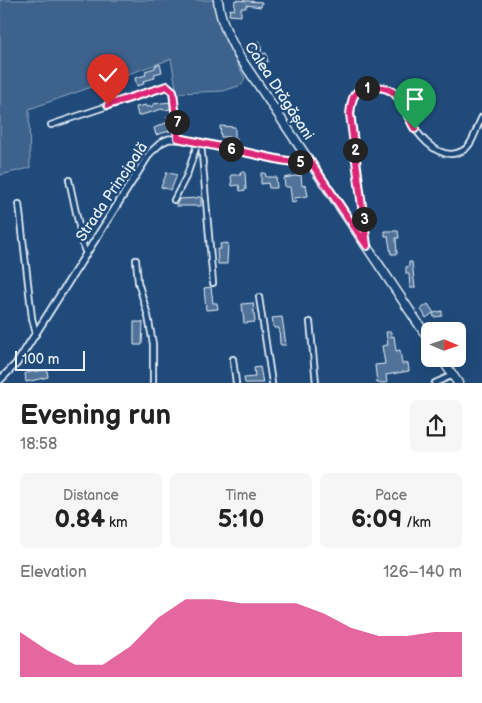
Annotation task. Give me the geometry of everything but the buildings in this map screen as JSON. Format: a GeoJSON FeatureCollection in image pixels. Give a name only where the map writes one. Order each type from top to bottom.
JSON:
{"type":"FeatureCollection","features":[{"type":"Feature","properties":{"kind":"main road","name":"Calea Drăgășani"},"geometry":{"type":"LineString","coordinates":[[218,0],[227,35],[239,56],[421,327]]}},
{"type":"Feature","properties":{"kind":"main road"},"geometry":{"type":"LineString","coordinates":[[448,368],[458,383]]}},
{"type":"Feature","properties":{"kind":"street"},"geometry":{"type":"LineString","coordinates":[[52,125],[167,86],[173,91],[178,138],[288,161],[310,161]]}},
{"type":"Feature","properties":{"kind":"street"},"geometry":{"type":"LineString","coordinates":[[367,246],[350,114],[351,105],[356,93],[362,89],[373,87],[391,90],[401,101],[409,120],[420,134],[435,150],[445,153],[460,152],[466,149],[474,138],[482,117]]}},
{"type":"Feature","properties":{"kind":"street","name":"Strada Principală"},"geometry":{"type":"LineString","coordinates":[[0,380],[17,363],[153,149],[162,142],[178,138]]}},
{"type":"Feature","properties":{"kind":"street"},"geometry":{"type":"LineString","coordinates":[[174,200],[187,175],[199,142]]}},
{"type":"Feature","properties":{"kind":"street"},"geometry":{"type":"LineString","coordinates":[[199,142],[213,283]]}},
{"type":"Feature","properties":{"kind":"street"},"geometry":{"type":"LineString","coordinates":[[69,180],[86,253]]}},
{"type":"Feature","properties":{"kind":"street"},"geometry":{"type":"LineString","coordinates":[[19,204],[32,318],[36,334]]}},
{"type":"Feature","properties":{"kind":"street"},"geometry":{"type":"LineString","coordinates":[[136,260],[138,282],[148,316],[153,344],[153,383]]}},
{"type":"Feature","properties":{"kind":"street"},"geometry":{"type":"LineString","coordinates":[[259,297],[272,383]]}},
{"type":"Feature","properties":{"kind":"street"},"geometry":{"type":"LineString","coordinates":[[310,322],[316,383]]}},
{"type":"Feature","properties":{"kind":"street"},"geometry":{"type":"LineString","coordinates":[[233,359],[236,383]]}},
{"type":"Feature","properties":{"kind":"street"},"geometry":{"type":"LineString","coordinates":[[435,383],[453,375]]}},
{"type":"Feature","properties":{"kind":"shaded area"},"geometry":{"type":"Polygon","coordinates":[[[0,0],[215,0],[219,21],[226,40],[245,78],[242,85],[223,91],[177,93],[171,59],[29,109],[30,168],[0,175],[0,0]]]}},
{"type":"Feature","properties":{"kind":"route"},"geometry":{"type":"LineString","coordinates":[[108,105],[167,86],[173,91],[178,138],[281,160],[294,162],[310,161],[367,246],[350,114],[353,98],[362,89],[373,87],[391,90],[401,101],[415,129]]}}]}
